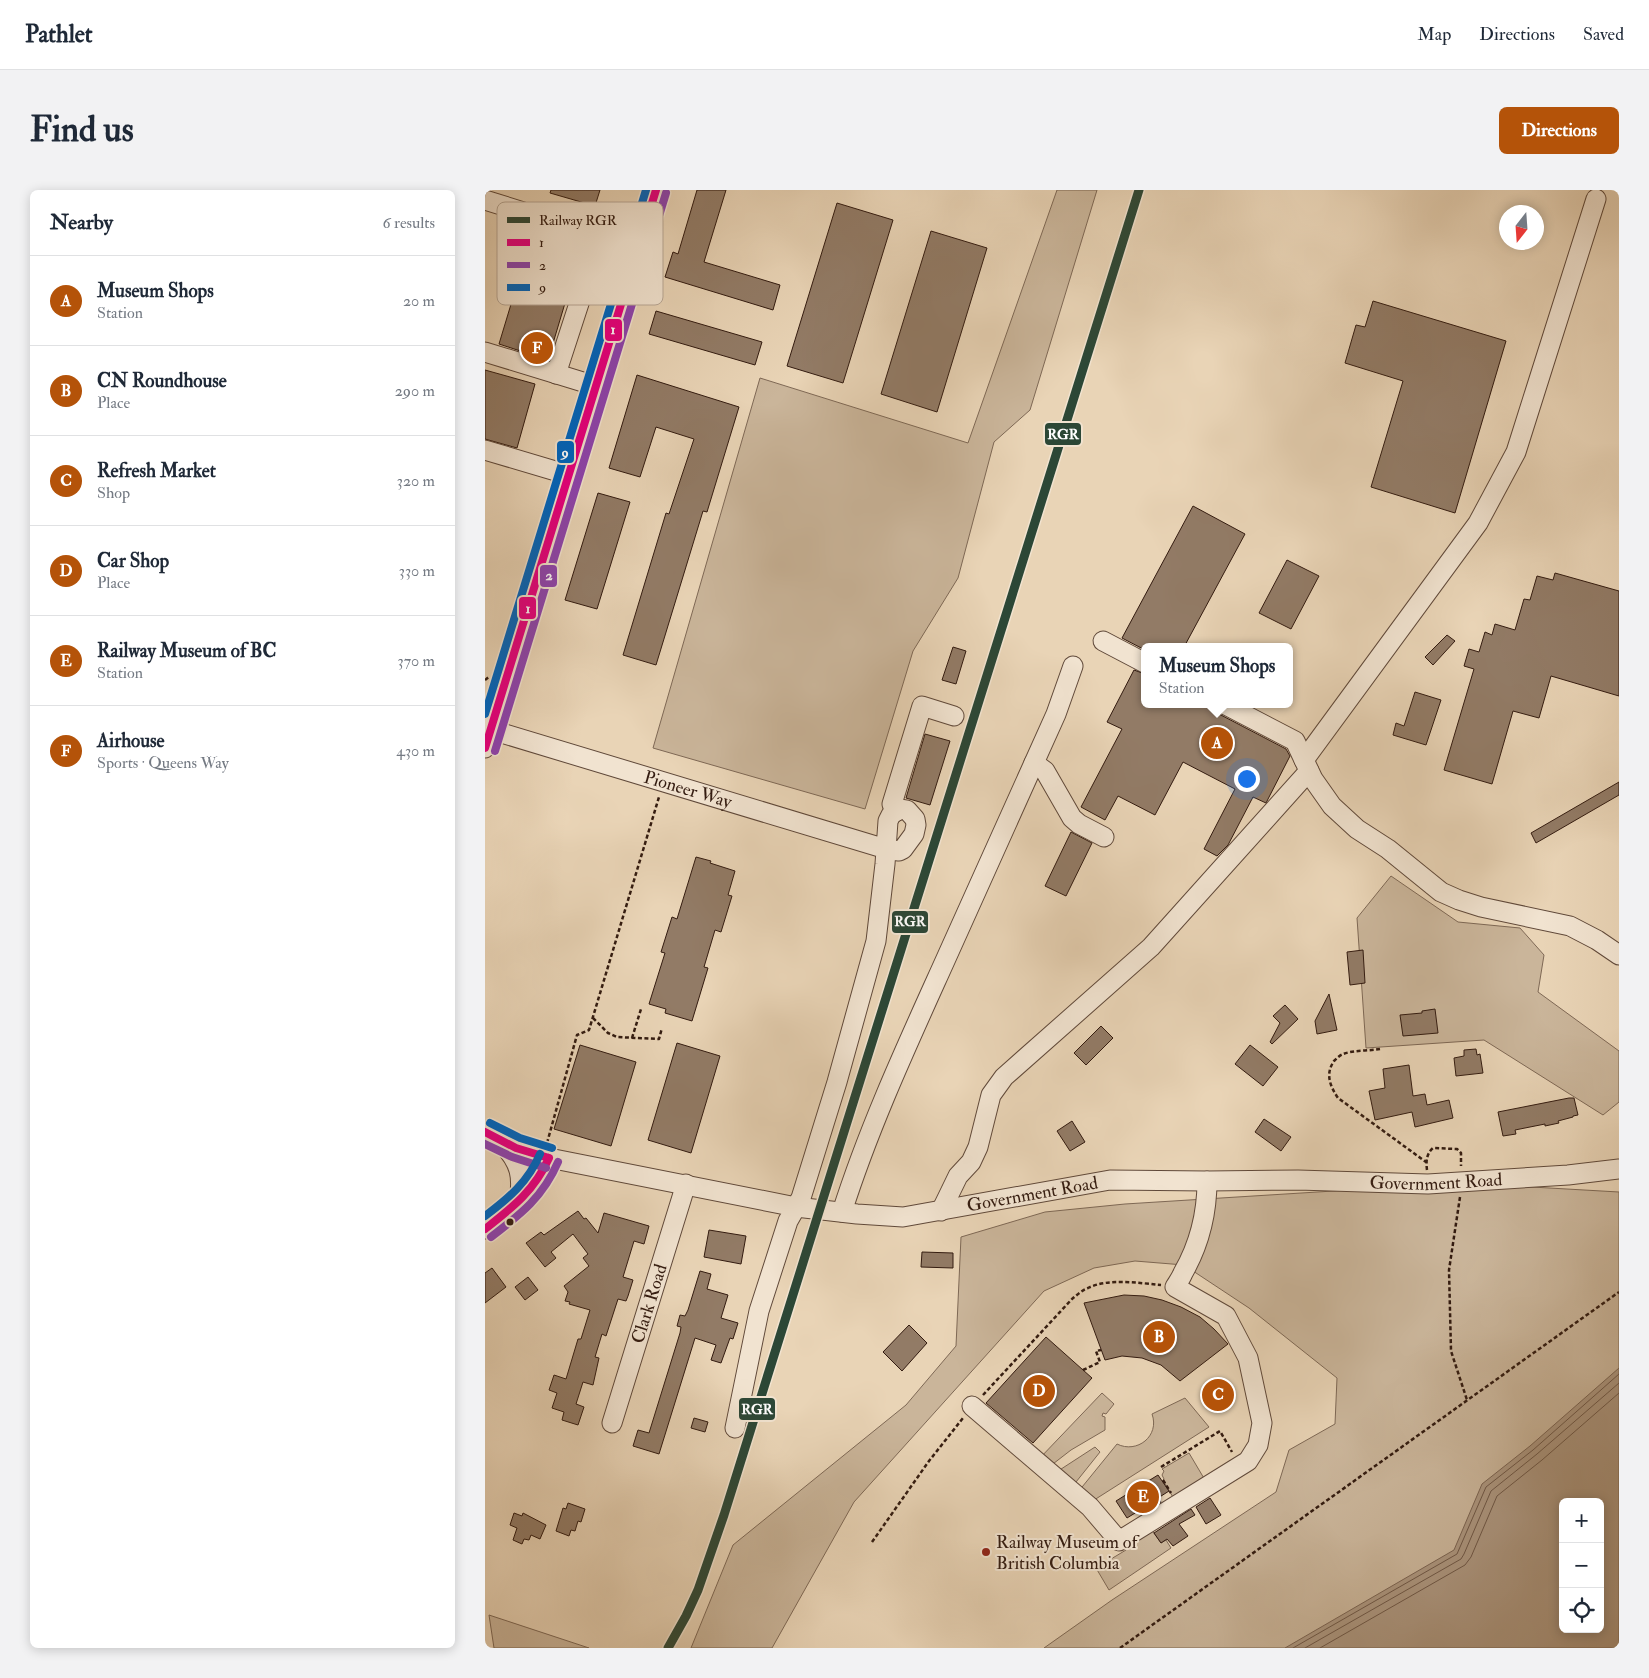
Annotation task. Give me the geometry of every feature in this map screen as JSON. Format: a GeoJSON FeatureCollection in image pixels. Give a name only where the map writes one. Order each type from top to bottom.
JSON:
{"type":"FeatureCollection","features":[{"type":"Feature","properties":{"kind":"street"},"geometry":{"type":"LineString","coordinates":[[652,202],[656,190]]}},
{"type":"Feature","properties":{"kind":"street"},"geometry":{"type":"LineString","coordinates":[[941,1211],[958,1176],[971,1162],[978,1146],[991,1095],[1004,1077],[1151,947],[1307,765],[1478,524],[1516,452],[1596,199]]}},
{"type":"Feature","properties":{"kind":"street"},"geometry":{"type":"LineString","coordinates":[[485,200],[497,204]]}},
{"type":"Feature","properties":{"kind":"street"},"geometry":{"type":"LineString","coordinates":[[556,374],[578,305]]}},
{"type":"Feature","properties":{"kind":"street"},"geometry":{"type":"LineString","coordinates":[[485,748],[488,729],[621,305]]}},
{"type":"Feature","properties":{"kind":"street"},"geometry":{"type":"LineString","coordinates":[[485,352],[596,386]]}},
{"type":"Feature","properties":{"kind":"street"},"geometry":{"type":"LineString","coordinates":[[485,450],[569,475]]}},
{"type":"Feature","properties":{"kind":"street"},"geometry":{"type":"LineString","coordinates":[[1103,641],[1141,661]]}},
{"type":"Feature","properties":{"kind":"street"},"geometry":{"type":"LineString","coordinates":[[842,1212],[873,1124],[1056,714],[1073,666]]}},
{"type":"Feature","properties":{"kind":"street"},"geometry":{"type":"LineString","coordinates":[[895,812],[892,804],[921,706],[954,716]]}},
{"type":"Feature","properties":{"kind":"street"},"geometry":{"type":"LineString","coordinates":[[1232,708],[1295,741],[1332,806],[1357,829],[1388,849],[1441,892],[1481,907],[1571,926],[1619,955]]}},
{"type":"Feature","properties":{"kind":"street","name":"Pioneer Way"},"geometry":{"type":"LineString","coordinates":[[488,729],[886,849]]}},
{"type":"Feature","properties":{"kind":"street"},"geometry":{"type":"LineString","coordinates":[[1034,763],[1045,771],[1072,818],[1079,824],[1104,836]]}},
{"type":"Feature","properties":{"kind":"street"},"geometry":{"type":"LineString","coordinates":[[735,1428],[759,1311],[787,1221],[801,1198],[837,1082],[876,941],[888,821],[895,812],[901,809],[907,810],[915,819],[916,830],[903,848],[895,852],[886,849]]}},
{"type":"Feature","properties":{"kind":"street"},"geometry":{"type":"LineString","coordinates":[[492,1136],[513,1156],[521,1172],[519,1203]]}},
{"type":"Feature","properties":{"kind":"street","name":"Government Road"},"geometry":{"type":"LineString","coordinates":[[492,1136],[522,1150],[552,1151],[686,1184],[796,1207],[903,1217],[1110,1180],[1207,1182],[1298,1180],[1428,1184],[1568,1175],[1619,1169]]}},
{"type":"Feature","properties":{"kind":"street"},"geometry":{"type":"LineString","coordinates":[[485,1229],[532,1191],[552,1151]]}},
{"type":"Feature","properties":{"kind":"street"},"geometry":{"type":"LineString","coordinates":[[973,1406],[1090,1507],[1119,1541],[1248,1462],[1258,1445],[1262,1422],[1248,1358],[1226,1316],[1179,1280],[1198,1238],[1207,1204],[1207,1182]]}},
{"type":"Feature","properties":{"kind":"street","name":"Clark Road"},"geometry":{"type":"LineString","coordinates":[[612,1423],[686,1184]]}},
{"type":"Feature","properties":{"kind":"path"},"geometry":{"type":"LineString","coordinates":[[552,1151],[547,1143],[577,1035],[589,1030],[659,797]]}},
{"type":"Feature","properties":{"kind":"path"},"geometry":{"type":"LineString","coordinates":[[632,1038],[641,1009]]}},
{"type":"Feature","properties":{"kind":"path"},"geometry":{"type":"LineString","coordinates":[[593,1018],[608,1033],[617,1037],[659,1039],[662,1028]]}},
{"type":"Feature","properties":{"kind":"path"},"geometry":{"type":"LineString","coordinates":[[1380,1049],[1342,1054],[1337,1058],[1330,1067],[1329,1078],[1332,1090],[1338,1098],[1426,1162]]}},
{"type":"Feature","properties":{"kind":"path"},"geometry":{"type":"LineString","coordinates":[[1428,1184],[1426,1162],[1429,1151],[1433,1148],[1457,1149],[1461,1153],[1462,1182],[1449,1270],[1451,1351],[1467,1400]]}},
{"type":"Feature","properties":{"kind":"path"},"geometry":{"type":"LineString","coordinates":[[872,1542],[929,1461],[973,1406],[1072,1299],[1087,1288],[1099,1284],[1179,1280]]}},
{"type":"Feature","properties":{"kind":"path"},"geometry":{"type":"LineString","coordinates":[[1120,1648],[1619,1292]]}},
{"type":"Feature","properties":{"kind":"path"},"geometry":{"type":"LineString","coordinates":[[1083,1370],[1100,1362],[1097,1352],[1101,1350]]}},
{"type":"Feature","properties":{"kind":"path"},"geometry":{"type":"LineString","coordinates":[[1161,1467],[1220,1432],[1241,1466]]}},
{"type":"Feature","properties":{"kind":"shaded area"},"geometry":{"type":"Polygon","coordinates":[[[1057,190],[1097,190],[1030,410],[994,442],[958,578],[913,651],[865,809],[653,748],[760,378],[968,443],[1057,190]]]}},
{"type":"Feature","properties":{"kind":"shaded area"},"geometry":{"type":"Polygon","coordinates":[[[1391,876],[1458,922],[1520,928],[1544,955],[1538,992],[1619,1051],[1619,1102],[1603,1115],[1484,1040],[1366,1048],[1357,918],[1391,876]]]}},
{"type":"Feature","properties":{"kind":"shaded area"},"geometry":{"type":"Polygon","coordinates":[[[1462,1183],[1619,1192],[1619,1648],[1044,1648],[1112,1600],[1276,1492],[1289,1450],[1335,1424],[1337,1378],[1249,1308],[1184,1265],[1135,1261],[1094,1268],[1044,1291],[854,1502],[772,1648],[691,1648],[733,1545],[906,1405],[956,1346],[961,1237],[1045,1212],[1125,1204],[1462,1183]]]}},
{"type":"Feature","properties":{"kind":"shaded area"},"geometry":{"type":"Polygon","coordinates":[[[1102,1393],[1114,1404],[1106,1414],[1103,1413],[1102,1416],[1105,1417],[1105,1430],[1071,1450],[1049,1467],[1039,1459],[1102,1393]]]}},
{"type":"Feature","properties":{"kind":"shaded area"},"geometry":{"type":"Polygon","coordinates":[[[1185,1398],[1209,1427],[1091,1502],[1078,1492],[1117,1444],[1132,1447],[1145,1441],[1153,1429],[1152,1414],[1185,1398]]]}},
{"type":"Feature","properties":{"kind":"shaded area"},"geometry":{"type":"Polygon","coordinates":[[[1095,1447],[1100,1452],[1072,1487],[1055,1473],[1095,1447]]]}},
{"type":"Feature","properties":{"kind":"shaded area"},"geometry":{"type":"Polygon","coordinates":[[[1189,1453],[1205,1480],[1174,1499],[1163,1480],[1162,1475],[1164,1471],[1162,1469],[1189,1453]]]}},
{"type":"Feature","properties":{"kind":"shaded area"},"geometry":{"type":"Polygon","coordinates":[[[1151,1529],[1161,1543],[1166,1540],[1171,1548],[1109,1590],[1096,1568],[1126,1550],[1124,1547],[1151,1529]]]}},
{"type":"Feature","properties":{"kind":"shaded area"},"geometry":{"type":"Polygon","coordinates":[[[489,1615],[589,1648],[494,1648],[489,1615]]]}},
{"type":"Feature","properties":{"kind":"water"},"geometry":{"type":"Polygon","coordinates":[[[1619,1368],[1619,1648],[1285,1648],[1454,1550],[1482,1484],[1530,1446],[1619,1368]]]}},
{"type":"Feature","properties":{"kind":"building"},"geometry":{"type":"Polygon","coordinates":[[[551,190],[600,190],[596,202],[581,202],[550,193],[551,190]]]}},
{"type":"Feature","properties":{"kind":"building"},"geometry":{"type":"Polygon","coordinates":[[[697,190],[726,190],[704,262],[780,285],[773,310],[665,277],[673,252],[678,254],[697,190]]]}},
{"type":"Feature","properties":{"kind":"building"},"geometry":{"type":"Polygon","coordinates":[[[837,203],[893,220],[843,383],[787,366],[837,203]]]}},
{"type":"Feature","properties":{"kind":"building"},"geometry":{"type":"Polygon","coordinates":[[[931,231],[987,248],[937,412],[881,394],[931,231]]]}},
{"type":"Feature","properties":{"kind":"building"},"geometry":{"type":"Polygon","coordinates":[[[1373,301],[1506,341],[1455,513],[1371,487],[1403,381],[1345,363],[1356,325],[1365,327],[1373,301]]]}},
{"type":"Feature","properties":{"kind":"building"},"geometry":{"type":"Polygon","coordinates":[[[511,305],[564,305],[548,360],[499,344],[511,305]]]}},
{"type":"Feature","properties":{"kind":"building"},"geometry":{"type":"Polygon","coordinates":[[[656,311],[762,342],[755,365],[649,334],[656,311]]]}},
{"type":"Feature","properties":{"kind":"building"},"geometry":{"type":"Polygon","coordinates":[[[485,370],[535,384],[517,448],[485,439],[485,370]]]}},
{"type":"Feature","properties":{"kind":"building"},"geometry":{"type":"Polygon","coordinates":[[[637,375],[739,407],[707,512],[703,511],[656,665],[623,655],[666,513],[669,514],[694,439],[656,427],[640,477],[609,468],[637,375]]]}},
{"type":"Feature","properties":{"kind":"building"},"geometry":{"type":"Polygon","coordinates":[[[598,493],[630,502],[597,609],[565,600],[598,493]]]}},
{"type":"Feature","properties":{"kind":"building"},"geometry":{"type":"Polygon","coordinates":[[[1193,506],[1245,534],[1186,643],[1141,643],[1141,648],[1122,638],[1193,506]]]}},
{"type":"Feature","properties":{"kind":"building"},"geometry":{"type":"Polygon","coordinates":[[[1287,560],[1319,576],[1291,629],[1259,613],[1287,560]]]}},
{"type":"Feature","properties":{"kind":"building"},"geometry":{"type":"Polygon","coordinates":[[[1555,573],[1619,591],[1619,696],[1551,676],[1539,718],[1513,711],[1492,784],[1444,770],[1474,669],[1464,666],[1469,649],[1479,652],[1485,632],[1492,635],[1495,624],[1515,630],[1524,599],[1530,600],[1537,576],[1553,580],[1555,573]]]}},
{"type":"Feature","properties":{"kind":"building"},"geometry":{"type":"Polygon","coordinates":[[[1447,635],[1455,641],[1433,665],[1425,657],[1447,635]]]}},
{"type":"Feature","properties":{"kind":"building"},"geometry":{"type":"Polygon","coordinates":[[[953,647],[966,651],[956,684],[942,680],[953,647]]]}},
{"type":"Feature","properties":{"kind":"building"},"geometry":{"type":"Polygon","coordinates":[[[1134,670],[1141,673],[1141,708],[1214,708],[1219,714],[1286,749],[1290,756],[1266,803],[1253,797],[1228,845],[1217,856],[1204,849],[1235,789],[1183,762],[1155,815],[1118,796],[1105,820],[1081,807],[1122,729],[1107,722],[1134,670]]]}},
{"type":"Feature","properties":{"kind":"building"},"geometry":{"type":"Polygon","coordinates":[[[1415,692],[1441,700],[1426,745],[1393,735],[1396,723],[1404,726],[1415,692]]]}},
{"type":"Feature","properties":{"kind":"building"},"geometry":{"type":"Polygon","coordinates":[[[925,734],[950,741],[930,805],[906,798],[925,734]]]}},
{"type":"Feature","properties":{"kind":"building"},"geometry":{"type":"Polygon","coordinates":[[[1619,782],[1619,795],[1536,843],[1531,833],[1619,782]]]}},
{"type":"Feature","properties":{"kind":"building"},"geometry":{"type":"Polygon","coordinates":[[[1071,832],[1092,843],[1066,896],[1045,886],[1071,832]]]}},
{"type":"Feature","properties":{"kind":"building"},"geometry":{"type":"Polygon","coordinates":[[[696,857],[735,871],[728,895],[732,896],[721,932],[715,930],[704,967],[708,968],[692,1021],[665,1013],[666,1009],[649,1004],[665,953],[661,952],[672,917],[677,919],[696,857]]]}},
{"type":"Feature","properties":{"kind":"building"},"geometry":{"type":"Polygon","coordinates":[[[1363,950],[1365,983],[1350,985],[1347,952],[1363,950]]]}},
{"type":"Feature","properties":{"kind":"building"},"geometry":{"type":"Polygon","coordinates":[[[1329,994],[1337,1030],[1317,1034],[1315,1021],[1329,994]]]}},
{"type":"Feature","properties":{"kind":"building"},"geometry":{"type":"Polygon","coordinates":[[[1285,1005],[1298,1019],[1272,1044],[1270,1042],[1280,1023],[1273,1016],[1285,1005]]]}},
{"type":"Feature","properties":{"kind":"building"},"geometry":{"type":"Polygon","coordinates":[[[1435,1009],[1438,1033],[1403,1036],[1400,1015],[1422,1013],[1422,1011],[1435,1009]]]}},
{"type":"Feature","properties":{"kind":"building"},"geometry":{"type":"Polygon","coordinates":[[[1101,1026],[1113,1038],[1086,1065],[1074,1053],[1101,1026]]]}},
{"type":"Feature","properties":{"kind":"building"},"geometry":{"type":"Polygon","coordinates":[[[677,1043],[720,1056],[691,1153],[648,1140],[677,1043]]]}},
{"type":"Feature","properties":{"kind":"building"},"geometry":{"type":"Polygon","coordinates":[[[580,1045],[636,1062],[611,1146],[554,1129],[580,1045]]]}},
{"type":"Feature","properties":{"kind":"building"},"geometry":{"type":"Polygon","coordinates":[[[1250,1045],[1278,1067],[1263,1086],[1235,1064],[1250,1045]]]}},
{"type":"Feature","properties":{"kind":"building"},"geometry":{"type":"Polygon","coordinates":[[[1476,1049],[1477,1055],[1480,1054],[1483,1073],[1456,1076],[1454,1058],[1464,1056],[1464,1050],[1476,1049]]]}},
{"type":"Feature","properties":{"kind":"building"},"geometry":{"type":"Polygon","coordinates":[[[1409,1065],[1413,1096],[1425,1094],[1427,1105],[1449,1100],[1453,1118],[1415,1127],[1412,1112],[1375,1120],[1369,1091],[1385,1088],[1383,1069],[1409,1065]]]}},
{"type":"Feature","properties":{"kind":"building"},"geometry":{"type":"Polygon","coordinates":[[[1574,1098],[1578,1115],[1558,1121],[1559,1123],[1515,1130],[1516,1134],[1503,1136],[1498,1112],[1574,1098]]]}},
{"type":"Feature","properties":{"kind":"building"},"geometry":{"type":"Polygon","coordinates":[[[1264,1119],[1291,1137],[1281,1151],[1255,1132],[1264,1119]]]}},
{"type":"Feature","properties":{"kind":"building"},"geometry":{"type":"Polygon","coordinates":[[[1072,1121],[1085,1142],[1070,1151],[1057,1131],[1072,1121]]]}},
{"type":"Feature","properties":{"kind":"building"},"geometry":{"type":"Polygon","coordinates":[[[578,1211],[598,1233],[604,1213],[649,1226],[644,1244],[634,1241],[623,1277],[633,1280],[626,1301],[618,1299],[606,1336],[602,1334],[595,1357],[599,1358],[593,1385],[583,1382],[576,1404],[584,1407],[578,1425],[562,1420],[564,1412],[552,1408],[557,1393],[549,1390],[554,1375],[566,1379],[578,1339],[581,1339],[590,1310],[565,1301],[568,1292],[564,1286],[589,1266],[583,1258],[588,1254],[573,1234],[551,1252],[556,1258],[545,1267],[526,1243],[541,1232],[544,1235],[578,1211]]]}},
{"type":"Feature","properties":{"kind":"building"},"geometry":{"type":"Polygon","coordinates":[[[709,1230],[746,1236],[741,1264],[704,1257],[709,1230]]]}},
{"type":"Feature","properties":{"kind":"building"},"geometry":{"type":"Polygon","coordinates":[[[922,1252],[953,1253],[953,1268],[921,1267],[922,1252]]]}},
{"type":"Feature","properties":{"kind":"building"},"geometry":{"type":"Polygon","coordinates":[[[492,1268],[506,1287],[485,1303],[485,1273],[492,1268]]]}},
{"type":"Feature","properties":{"kind":"building"},"geometry":{"type":"Polygon","coordinates":[[[700,1271],[711,1274],[707,1289],[728,1295],[721,1318],[738,1323],[733,1339],[730,1338],[721,1363],[711,1360],[716,1345],[695,1338],[659,1454],[633,1446],[638,1430],[649,1433],[680,1333],[681,1327],[677,1326],[680,1315],[685,1316],[688,1310],[700,1271]]]}},
{"type":"Feature","properties":{"kind":"building"},"geometry":{"type":"Polygon","coordinates":[[[528,1277],[538,1290],[525,1300],[515,1287],[528,1277]]]}},
{"type":"Feature","properties":{"kind":"building"},"geometry":{"type":"Polygon","coordinates":[[[1124,1295],[1144,1296],[1181,1307],[1200,1317],[1228,1344],[1180,1381],[1161,1365],[1142,1358],[1122,1356],[1105,1360],[1084,1303],[1124,1295]]]}},
{"type":"Feature","properties":{"kind":"building"},"geometry":{"type":"Polygon","coordinates":[[[909,1325],[927,1343],[902,1371],[883,1352],[909,1325]]]}},
{"type":"Feature","properties":{"kind":"building"},"geometry":{"type":"Polygon","coordinates":[[[1046,1337],[1092,1378],[1033,1443],[986,1403],[1046,1337]]]}},
{"type":"Feature","properties":{"kind":"building"},"geometry":{"type":"Polygon","coordinates":[[[1216,1386],[1225,1402],[1215,1407],[1206,1392],[1216,1386]]]}},
{"type":"Feature","properties":{"kind":"building"},"geometry":{"type":"Polygon","coordinates":[[[694,1418],[708,1422],[705,1432],[691,1428],[694,1418]]]}},
{"type":"Feature","properties":{"kind":"building"},"geometry":{"type":"Polygon","coordinates":[[[1158,1475],[1169,1491],[1158,1498],[1161,1502],[1151,1508],[1148,1505],[1127,1518],[1116,1501],[1158,1475]]]}},
{"type":"Feature","properties":{"kind":"building"},"geometry":{"type":"Polygon","coordinates":[[[1210,1498],[1221,1515],[1206,1524],[1196,1507],[1210,1498]]]}},
{"type":"Feature","properties":{"kind":"building"},"geometry":{"type":"Polygon","coordinates":[[[568,1503],[585,1509],[581,1522],[578,1521],[575,1531],[571,1530],[569,1536],[556,1531],[563,1508],[566,1509],[568,1503]]]}},
{"type":"Feature","properties":{"kind":"building"},"geometry":{"type":"Polygon","coordinates":[[[1191,1509],[1195,1515],[1179,1524],[1188,1536],[1173,1546],[1167,1539],[1161,1543],[1154,1533],[1191,1509]]]}},
{"type":"Feature","properties":{"kind":"building"},"geometry":{"type":"Polygon","coordinates":[[[514,1513],[522,1516],[523,1513],[546,1525],[540,1539],[531,1535],[529,1540],[524,1539],[522,1544],[513,1540],[517,1528],[510,1525],[514,1513]]]}},
{"type":"Feature","properties":{"kind":"rail line","name":"RGR"},"geometry":{"type":"LineString","coordinates":[[668,1648],[698,1590],[724,1515],[1139,190]]}},
{"type":"Feature","properties":{"kind":"transit line","name":"9"},"geometry":{"type":"LineString","coordinates":[[642,202],[646,190]]}},
{"type":"Feature","properties":{"kind":"transit line","name":"1"},"geometry":{"type":"LineString","coordinates":[[652,202],[656,190]]}},
{"type":"Feature","properties":{"kind":"transit line","name":"2"},"geometry":{"type":"LineString","coordinates":[[663,203],[666,193]]}},
{"type":"Feature","properties":{"kind":"transit line","name":"9"},"geometry":{"type":"LineString","coordinates":[[485,714],[611,305]]}},
{"type":"Feature","properties":{"kind":"transit line","name":"1"},"geometry":{"type":"LineString","coordinates":[[485,748],[621,305]]}},
{"type":"Feature","properties":{"kind":"transit line","name":"2"},"geometry":{"type":"LineString","coordinates":[[495,751],[632,305]]}},
{"type":"Feature","properties":{"kind":"transit line","name":"9"},"geometry":{"type":"LineString","coordinates":[[490,1123],[520,1138],[552,1148]]}},
{"type":"Feature","properties":{"kind":"transit line","name":"1"},"geometry":{"type":"LineString","coordinates":[[485,1132],[516,1148],[549,1158]]}},
{"type":"Feature","properties":{"kind":"transit line","name":"2"},"geometry":{"type":"LineString","coordinates":[[485,1144],[512,1157],[546,1168]]}},
{"type":"Feature","properties":{"kind":"transit line","name":"9"},"geometry":{"type":"LineString","coordinates":[[485,1216],[517,1189],[530,1173],[540,1154]]}},
{"type":"Feature","properties":{"kind":"transit line","name":"1"},"geometry":{"type":"LineString","coordinates":[[485,1229],[522,1198],[537,1180],[549,1158]]}},
{"type":"Feature","properties":{"kind":"transit line","name":"2"},"geometry":{"type":"LineString","coordinates":[[491,1237],[530,1204],[545,1185],[558,1162]]}},
{"type":"Feature","properties":{"kind":"place","name":"Airhouse"},"geometry":{"type":"Point","coordinates":[537,348]}},
{"type":"Feature","properties":{"kind":"place","name":"Museum Shops"},"geometry":{"type":"Point","coordinates":[1217,743]}},
{"type":"Feature","properties":{"kind":"place","name":"CN Roundhouse"},"geometry":{"type":"Point","coordinates":[1159,1337]}},
{"type":"Feature","properties":{"kind":"place","name":"Car Shop"},"geometry":{"type":"Point","coordinates":[1039,1391]}},
{"type":"Feature","properties":{"kind":"place","name":"Refresh Market"},"geometry":{"type":"Point","coordinates":[1218,1395]}},
{"type":"Feature","properties":{"kind":"place","name":"Railway Museum of BC"},"geometry":{"type":"Point","coordinates":[1143,1497]}},
{"type":"Feature","properties":{"kind":"place","name":"Railway Museum of British Columbia"},"geometry":{"type":"Point","coordinates":[986,1552]}}]}
